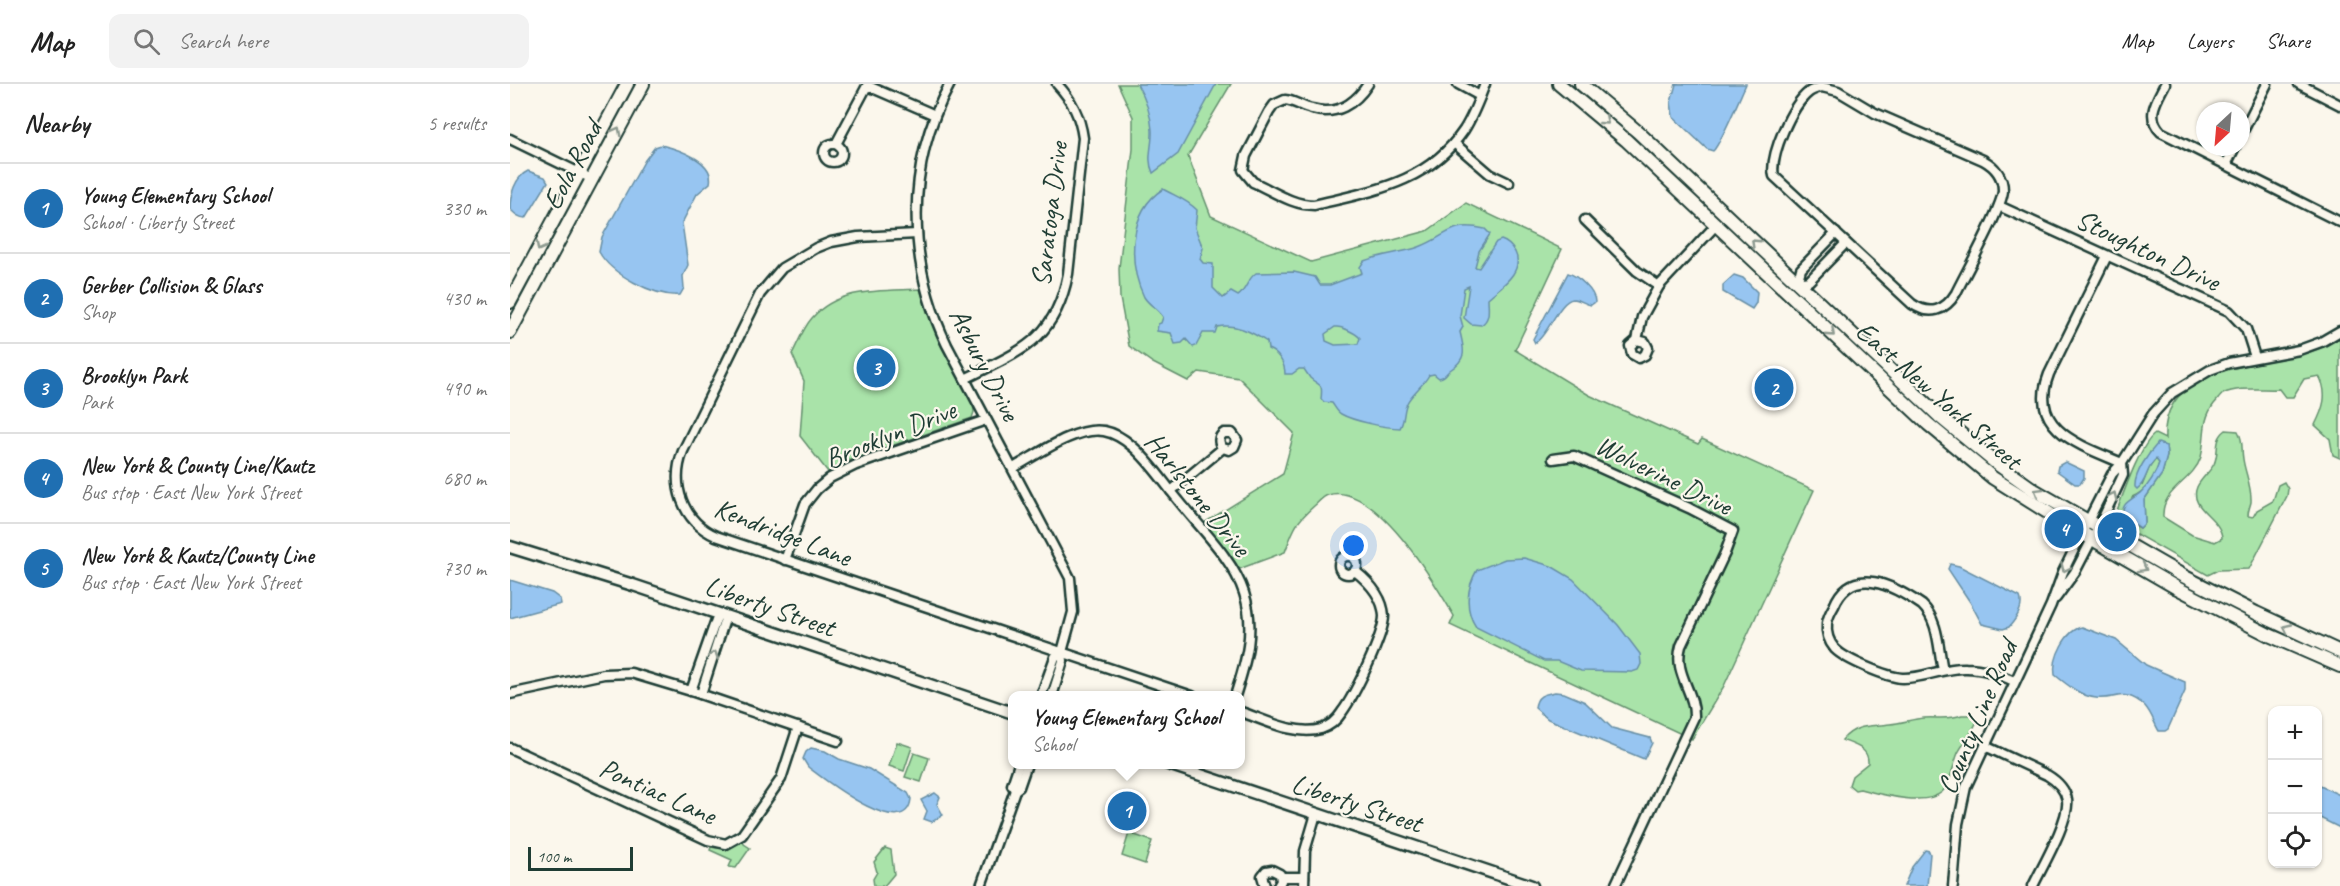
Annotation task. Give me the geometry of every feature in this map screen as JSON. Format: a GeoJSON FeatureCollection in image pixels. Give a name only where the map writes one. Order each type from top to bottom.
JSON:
{"type":"FeatureCollection","features":[{"type":"Feature","properties":{"kind":"main road","name":"Eola Road"},"geometry":{"type":"LineString","coordinates":[[510,302],[627,84]]}},
{"type":"Feature","properties":{"kind":"main road","name":"Eola Road"},"geometry":{"type":"LineString","coordinates":[[510,332],[643,84]]}},
{"type":"Feature","properties":{"kind":"main road","name":"East New York Street"},"geometry":{"type":"LineString","coordinates":[[1559,84],[1626,140],[1716,225],[1793,288],[1978,449],[2090,531],[2219,610],[2340,666]]}},
{"type":"Feature","properties":{"kind":"main road","name":"East New York Street"},"geometry":{"type":"LineString","coordinates":[[1581,84],[1638,132],[1793,288]]}},
{"type":"Feature","properties":{"kind":"main road","name":"East New York Street"},"geometry":{"type":"LineString","coordinates":[[2090,531],[2218,595],[2340,652]]}},
{"type":"Feature","properties":{"kind":"street","name":"Asbury Drive"},"geometry":{"type":"LineString","coordinates":[[950,84],[935,115],[919,174],[916,203],[922,272],[933,315],[1070,578],[1073,612],[1062,652],[1063,661],[1054,691]]}},
{"type":"Feature","properties":{"kind":"street","name":"Saratoga Drive"},"geometry":{"type":"LineString","coordinates":[[965,379],[1035,340],[1049,325],[1064,293],[1083,138],[1079,116],[1070,98],[1057,84]]}},
{"type":"Feature","properties":{"kind":"street"},"geometry":{"type":"LineString","coordinates":[[1368,84],[1356,100],[1341,109],[1320,111],[1285,100],[1274,105],[1246,156],[1244,170],[1247,177],[1296,202],[1314,205],[1401,182],[1436,160],[1454,143],[1471,117],[1485,84]]}},
{"type":"Feature","properties":{"kind":"street"},"geometry":{"type":"LineString","coordinates":[[1458,84],[1480,96]]}},
{"type":"Feature","properties":{"kind":"street"},"geometry":{"type":"LineString","coordinates":[[2166,84],[2152,115],[2157,128],[2169,137],[2340,222]]}},
{"type":"Feature","properties":{"kind":"street"},"geometry":{"type":"LineString","coordinates":[[2250,117],[2267,84]]}},
{"type":"Feature","properties":{"kind":"street"},"geometry":{"type":"LineString","coordinates":[[2299,84],[2340,105]]}},
{"type":"Feature","properties":{"kind":"street"},"geometry":{"type":"LineString","coordinates":[[836,144],[868,85],[935,115]]}},
{"type":"Feature","properties":{"kind":"street"},"geometry":{"type":"LineString","coordinates":[[1822,87],[1838,91],[1875,113],[1991,165],[1998,174],[2003,188],[1999,206],[1956,293],[1940,310],[1927,311],[1912,304],[1811,209],[1779,183],[1773,170],[1776,149],[1795,110],[1809,92],[1822,87]]}},
{"type":"Feature","properties":{"kind":"street"},"geometry":{"type":"LineString","coordinates":[[510,138],[592,179]]}},
{"type":"Feature","properties":{"kind":"street"},"geometry":{"type":"LineString","coordinates":[[1454,143],[1490,174],[1509,183]]}},
{"type":"Feature","properties":{"kind":"street"},"geometry":{"type":"LineString","coordinates":[[2226,165],[2230,156]]}},
{"type":"Feature","properties":{"kind":"street","name":"Stoughton Drive"},"geometry":{"type":"LineString","coordinates":[[1999,206],[2229,311],[2246,329],[2255,357]]}},
{"type":"Feature","properties":{"kind":"street"},"geometry":{"type":"LineString","coordinates":[[1585,220],[1637,271],[1659,286]]}},
{"type":"Feature","properties":{"kind":"street"},"geometry":{"type":"LineString","coordinates":[[1637,339],[1642,317],[1659,286],[1716,225]]}},
{"type":"Feature","properties":{"kind":"street"},"geometry":{"type":"LineString","coordinates":[[1793,288],[1801,269],[1836,233]]}},
{"type":"Feature","properties":{"kind":"street","name":"Kendridge Lane"},"geometry":{"type":"LineString","coordinates":[[917,234],[858,237],[831,242],[782,268],[757,299],[683,451],[678,473],[684,507],[697,524],[716,536],[1177,691]]}},
{"type":"Feature","properties":{"kind":"street"},"geometry":{"type":"LineString","coordinates":[[1793,288],[1809,281],[1846,243]]}},
{"type":"Feature","properties":{"kind":"street"},"geometry":{"type":"LineString","coordinates":[[2107,256],[2049,374],[2045,384],[2044,403],[2046,412],[2060,432],[2122,463]]}},
{"type":"Feature","properties":{"kind":"street","name":"County Line Road"},"geometry":{"type":"LineString","coordinates":[[1953,886],[1958,824],[1966,787],[2051,605],[2071,578],[2112,474],[2122,463],[2153,414],[2172,393],[2210,369],[2255,357],[2299,350],[2321,342],[2340,331]]}},
{"type":"Feature","properties":{"kind":"street","name":"Brooklyn Drive"},"geometry":{"type":"LineString","coordinates":[[785,560],[806,504],[817,489],[830,478],[856,465],[986,420]]}},
{"type":"Feature","properties":{"kind":"street","name":"Harlstone Drive"},"geometry":{"type":"LineString","coordinates":[[1013,468],[1075,435],[1088,431],[1106,431],[1132,446],[1232,567],[1244,593],[1250,639],[1237,691]]}},
{"type":"Feature","properties":{"kind":"street"},"geometry":{"type":"LineString","coordinates":[[1171,491],[1223,448]]}},
{"type":"Feature","properties":{"kind":"street","name":"Wolverine Drive"},"geometry":{"type":"LineString","coordinates":[[1553,459],[1575,456],[1689,508],[1733,531],[1677,658],[1694,708],[1694,717],[1615,886]]}},
{"type":"Feature","properties":{"kind":"street","name":"Liberty Street"},"geometry":{"type":"LineString","coordinates":[[510,547],[722,615],[1008,711]]}},
{"type":"Feature","properties":{"kind":"street"},"geometry":{"type":"LineString","coordinates":[[1245,713],[1292,729],[1307,730],[1323,729],[1334,722],[1342,712],[1379,637],[1384,617],[1383,608],[1372,587],[1355,571]]}},
{"type":"Feature","properties":{"kind":"street"},"geometry":{"type":"LineString","coordinates":[[1942,670],[1934,624],[1928,611],[1922,605],[1872,581],[1857,582],[1841,591],[1827,624],[1829,640],[1839,652],[1882,673],[1901,678],[1942,670],[1975,668],[2014,681]]}},
{"type":"Feature","properties":{"kind":"street"},"geometry":{"type":"LineString","coordinates":[[692,691],[722,615]]}},
{"type":"Feature","properties":{"kind":"street"},"geometry":{"type":"LineString","coordinates":[[701,694],[722,615]]}},
{"type":"Feature","properties":{"kind":"street","name":"Asbury Drive"},"geometry":{"type":"LineString","coordinates":[[1043,691],[1055,657],[1062,652]]}},
{"type":"Feature","properties":{"kind":"street"},"geometry":{"type":"LineString","coordinates":[[510,694],[586,677],[623,673],[648,677],[838,741]]}},
{"type":"Feature","properties":{"kind":"street","name":"Pontiac Lane"},"geometry":{"type":"LineString","coordinates":[[510,748],[708,840],[726,844],[742,836],[777,784],[785,769],[798,727]]}},
{"type":"Feature","properties":{"kind":"street"},"geometry":{"type":"LineString","coordinates":[[1985,746],[2047,775],[2055,780],[2065,792],[2068,806],[2065,818],[2033,886]]}},
{"type":"Feature","properties":{"kind":"street"},"geometry":{"type":"LineString","coordinates":[[1015,790],[1012,785],[1017,769]]}},
{"type":"Feature","properties":{"kind":"street"},"geometry":{"type":"LineString","coordinates":[[981,886],[1015,790],[1019,787],[1026,769]]}},
{"type":"Feature","properties":{"kind":"street","name":"Liberty Street"},"geometry":{"type":"LineString","coordinates":[[1180,769],[1532,886]]}},
{"type":"Feature","properties":{"kind":"street"},"geometry":{"type":"LineString","coordinates":[[1265,886],[1262,879],[1266,871],[1275,871],[1279,882],[1304,881],[1305,852],[1316,814]]}},
{"type":"Feature","properties":{"kind":"green space"},"geometry":{"type":"Polygon","coordinates":[[[1118,84],[1231,84],[1188,156],[1211,216],[1311,262],[1427,231],[1466,203],[1562,249],[1515,350],[1589,395],[1698,444],[1702,439],[1814,490],[1724,686],[1692,739],[1450,625],[1454,616],[1418,559],[1383,518],[1364,503],[1346,495],[1328,495],[1322,498],[1296,526],[1285,552],[1239,569],[1204,523],[1283,474],[1294,433],[1239,378],[1199,372],[1188,381],[1153,363],[1129,346],[1120,298],[1119,268],[1133,149],[1133,117],[1118,84]]]}},
{"type":"Feature","properties":{"kind":"green space"},"geometry":{"type":"Polygon","coordinates":[[[1580,93],[1623,124],[1735,229],[1734,231],[1580,93]]]}},
{"type":"Feature","properties":{"kind":"green space"},"geometry":{"type":"Polygon","coordinates":[[[920,289],[939,342],[973,403],[972,418],[848,461],[828,472],[800,436],[804,381],[792,354],[806,326],[823,308],[848,296],[876,291],[920,289]]]}},
{"type":"Feature","properties":{"kind":"green space"},"geometry":{"type":"Polygon","coordinates":[[[2340,338],[2340,458],[2333,455],[2330,439],[2315,425],[2324,401],[2324,389],[2319,376],[2304,379],[2293,397],[2285,397],[2279,389],[2243,389],[2229,392],[2223,394],[2210,410],[2205,423],[2201,457],[2197,466],[2167,499],[2163,517],[2192,535],[2215,542],[2222,538],[2216,524],[2201,507],[2195,495],[2197,487],[2214,464],[2219,438],[2226,430],[2238,431],[2250,491],[2251,502],[2248,516],[2253,517],[2257,510],[2273,501],[2278,485],[2284,482],[2288,489],[2287,496],[2249,569],[2218,570],[2208,575],[2113,521],[2143,449],[2155,434],[2165,439],[2168,416],[2177,398],[2192,385],[2211,375],[2233,368],[2304,354],[2340,338]],[[2166,446],[2150,452],[2142,486],[2149,468],[2156,459],[2159,463],[2158,468],[2153,479],[2145,488],[2132,497],[2128,521],[2140,528],[2145,523],[2144,500],[2162,474],[2167,456],[2166,446]]]}},
{"type":"Feature","properties":{"kind":"green space"},"geometry":{"type":"Polygon","coordinates":[[[1971,715],[1977,721],[1958,753],[1950,779],[1942,792],[1925,799],[1914,799],[1855,790],[1849,785],[1852,776],[1868,763],[1863,750],[1842,740],[1853,731],[1864,727],[1971,715]]]}},
{"type":"Feature","properties":{"kind":"green space"},"geometry":{"type":"Polygon","coordinates":[[[897,742],[912,747],[904,771],[889,766],[897,742]]]}},
{"type":"Feature","properties":{"kind":"green space"},"geometry":{"type":"Polygon","coordinates":[[[914,753],[929,758],[921,782],[905,777],[914,753]]]}},
{"type":"Feature","properties":{"kind":"green space"},"geometry":{"type":"Polygon","coordinates":[[[1129,833],[1152,841],[1145,864],[1122,856],[1129,833]]]}},
{"type":"Feature","properties":{"kind":"green space"},"geometry":{"type":"Polygon","coordinates":[[[743,840],[744,844],[750,848],[736,868],[729,867],[732,860],[710,850],[711,847],[732,847],[743,840]]]}},
{"type":"Feature","properties":{"kind":"green space"},"geometry":{"type":"Polygon","coordinates":[[[885,848],[891,850],[894,874],[884,886],[874,886],[873,879],[877,872],[874,862],[885,848]]]}},
{"type":"Feature","properties":{"kind":"water"},"geometry":{"type":"Polygon","coordinates":[[[1137,84],[1216,84],[1178,154],[1153,173],[1150,162],[1152,130],[1150,118],[1137,84]]]}},
{"type":"Feature","properties":{"kind":"water"},"geometry":{"type":"Polygon","coordinates":[[[1676,84],[1746,84],[1725,131],[1713,151],[1707,149],[1673,117],[1671,102],[1676,84]]]}},
{"type":"Feature","properties":{"kind":"water"},"geometry":{"type":"Polygon","coordinates":[[[661,145],[694,157],[707,168],[710,175],[710,183],[697,194],[682,223],[688,265],[683,276],[684,288],[680,295],[658,292],[634,282],[613,268],[599,252],[602,237],[645,160],[655,147],[661,145]]]}},
{"type":"Feature","properties":{"kind":"water"},"geometry":{"type":"Polygon","coordinates":[[[528,171],[545,177],[548,182],[526,218],[515,214],[510,209],[514,187],[528,171]]]}},
{"type":"Feature","properties":{"kind":"water"},"geometry":{"type":"Polygon","coordinates":[[[1163,189],[1185,200],[1197,210],[1195,228],[1203,248],[1200,259],[1203,263],[1213,264],[1213,288],[1223,298],[1231,292],[1238,296],[1256,273],[1294,272],[1315,277],[1320,285],[1330,285],[1362,273],[1360,267],[1364,261],[1419,247],[1456,228],[1464,227],[1485,229],[1490,234],[1479,251],[1475,267],[1479,268],[1496,242],[1501,240],[1515,252],[1517,266],[1510,278],[1488,298],[1488,316],[1481,325],[1471,324],[1464,318],[1469,286],[1464,288],[1460,316],[1463,327],[1460,332],[1463,353],[1460,362],[1443,377],[1429,375],[1407,403],[1400,428],[1362,422],[1346,417],[1338,412],[1332,403],[1324,402],[1321,399],[1320,386],[1304,369],[1285,374],[1282,362],[1275,353],[1268,349],[1267,342],[1249,332],[1237,327],[1217,327],[1215,333],[1203,333],[1196,346],[1193,347],[1186,339],[1182,343],[1175,344],[1171,333],[1157,331],[1158,324],[1161,323],[1163,317],[1144,297],[1135,269],[1134,254],[1137,224],[1151,199],[1163,189]],[[1338,327],[1325,334],[1326,341],[1335,345],[1358,344],[1360,338],[1358,336],[1338,327]]]}},
{"type":"Feature","properties":{"kind":"water"},"geometry":{"type":"Polygon","coordinates":[[[1568,273],[1585,284],[1595,302],[1591,305],[1575,299],[1568,301],[1535,343],[1533,339],[1568,273]]]}},
{"type":"Feature","properties":{"kind":"water"},"geometry":{"type":"Polygon","coordinates":[[[1734,275],[1743,278],[1757,292],[1756,303],[1752,309],[1723,292],[1723,285],[1734,275]]]}},
{"type":"Feature","properties":{"kind":"water"},"geometry":{"type":"Polygon","coordinates":[[[2158,443],[2166,446],[2167,456],[2162,474],[2144,500],[2145,523],[2140,528],[2124,518],[2123,509],[2127,502],[2144,489],[2154,475],[2159,463],[2156,459],[2140,486],[2137,489],[2135,487],[2139,470],[2158,443]]]}},
{"type":"Feature","properties":{"kind":"water"},"geometry":{"type":"Polygon","coordinates":[[[2065,462],[2084,471],[2084,478],[2080,484],[2075,484],[2057,471],[2058,466],[2065,462]]]}},
{"type":"Feature","properties":{"kind":"water"},"geometry":{"type":"Polygon","coordinates":[[[1524,558],[1551,566],[1573,579],[1618,625],[1640,654],[1641,664],[1638,670],[1632,672],[1581,671],[1557,661],[1544,661],[1476,627],[1468,606],[1468,598],[1477,570],[1505,559],[1524,558]]]}},
{"type":"Feature","properties":{"kind":"water"},"geometry":{"type":"Polygon","coordinates":[[[1950,564],[1959,566],[2020,597],[2020,609],[2009,627],[2003,629],[1982,624],[1948,569],[1950,564]]]}},
{"type":"Feature","properties":{"kind":"water"},"geometry":{"type":"Polygon","coordinates":[[[510,580],[552,593],[560,599],[561,604],[510,618],[510,580]]]}},
{"type":"Feature","properties":{"kind":"water"},"geometry":{"type":"Polygon","coordinates":[[[2082,627],[2116,640],[2146,665],[2185,682],[2185,691],[2168,729],[2159,731],[2145,706],[2132,697],[2091,697],[2074,690],[2055,675],[2056,661],[2061,646],[2071,633],[2082,627]]]}},
{"type":"Feature","properties":{"kind":"water"},"geometry":{"type":"Polygon","coordinates":[[[1555,692],[1564,693],[1585,702],[1612,728],[1650,738],[1652,743],[1644,759],[1548,719],[1535,708],[1537,700],[1541,696],[1555,692]]]}},
{"type":"Feature","properties":{"kind":"water"},"geometry":{"type":"Polygon","coordinates":[[[811,748],[825,751],[839,759],[869,769],[908,793],[911,799],[906,811],[895,815],[880,812],[846,794],[808,767],[803,759],[811,748]]]}},
{"type":"Feature","properties":{"kind":"water"},"geometry":{"type":"Polygon","coordinates":[[[2322,787],[2340,795],[2340,828],[2322,819],[2322,787]]]}},
{"type":"Feature","properties":{"kind":"water"},"geometry":{"type":"Polygon","coordinates":[[[935,793],[940,797],[937,804],[943,815],[932,822],[924,819],[927,811],[921,800],[935,793]]]}},
{"type":"Feature","properties":{"kind":"water"},"geometry":{"type":"Polygon","coordinates":[[[1925,850],[1930,854],[1927,886],[1904,886],[1912,867],[1925,850]]]}},
{"type":"Feature","properties":{"kind":"place","name":"Brooklyn Park"},"geometry":{"type":"Point","coordinates":[876,368]}},
{"type":"Feature","properties":{"kind":"place","name":"Gerber Collision & Glass"},"geometry":{"type":"Point","coordinates":[1774,388]}},
{"type":"Feature","properties":{"kind":"place","name":"New York & County Line/Kautz"},"geometry":{"type":"Point","coordinates":[2064,529]}},
{"type":"Feature","properties":{"kind":"place","name":"New York & Kautz/County Line"},"geometry":{"type":"Point","coordinates":[2117,532]}},
{"type":"Feature","properties":{"kind":"place","name":"Young Elementary School"},"geometry":{"type":"Point","coordinates":[1127,811]}}]}
